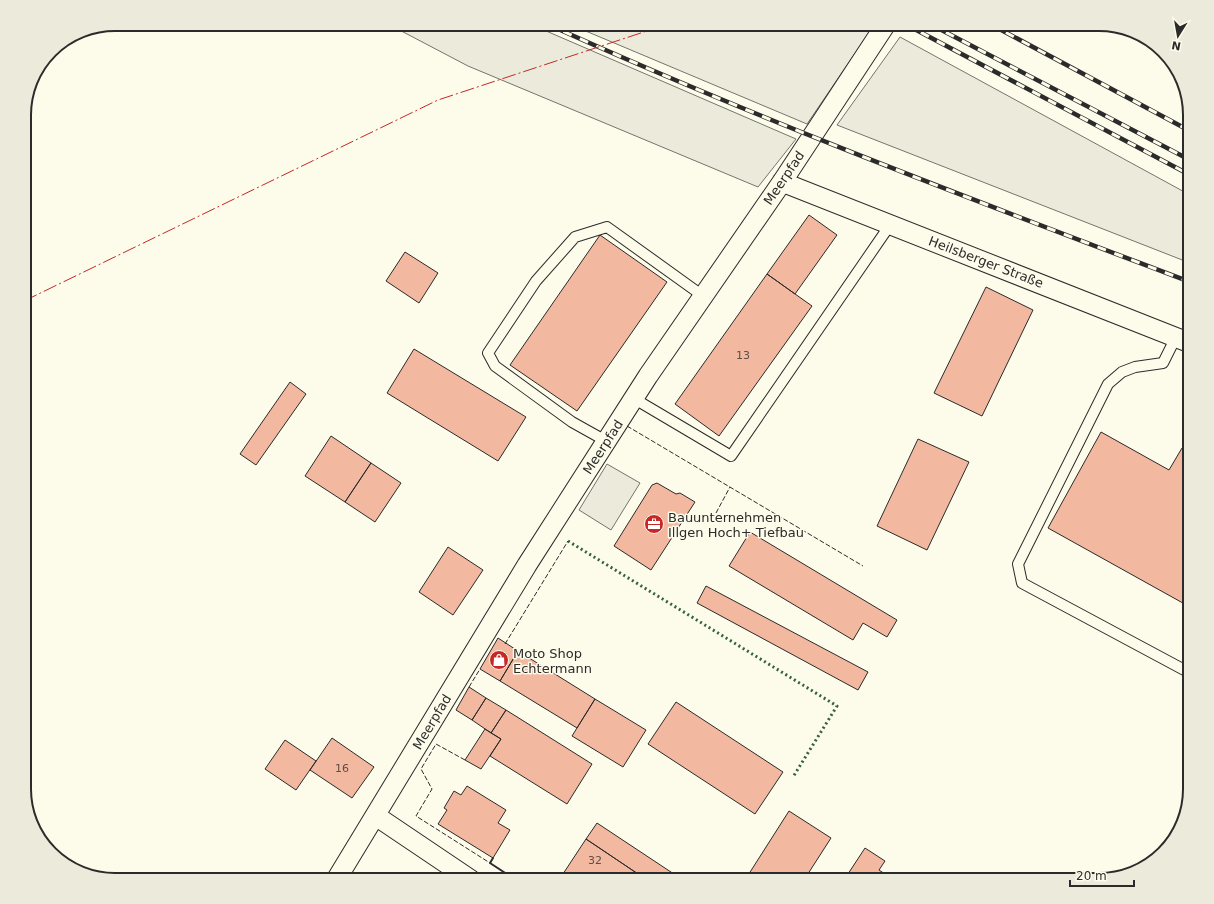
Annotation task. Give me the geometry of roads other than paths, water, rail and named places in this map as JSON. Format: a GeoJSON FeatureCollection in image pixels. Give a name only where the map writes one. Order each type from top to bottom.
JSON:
{"type":"FeatureCollection","features":[{"type":"Feature","properties":{"kind":"street","name":"Meerpfad"},"geometry":{"type":"LineString","coordinates":[[340,873],[527,565],[633,398],[782,182],[881,31]]}},
{"type":"Feature","properties":{"kind":"street","name":"Heilsberger Straße"},"geometry":{"type":"LineString","coordinates":[[782,182],[1183,340]]}},
{"type":"Feature","properties":{"kind":"street"},"geometry":{"type":"LineString","coordinates":[[376,816],[461,873]]}},
{"type":"Feature","properties":{"kind":"lane"},"geometry":{"type":"LineString","coordinates":[[633,398],[731,456],[890,224]]}},
{"type":"Feature","properties":{"kind":"lane"},"geometry":{"type":"LineString","coordinates":[[606,441],[572,422],[495,366],[488,353],[536,281],[575,236],[607,227],[703,296]]}},
{"type":"Feature","properties":{"kind":"lane"},"geometry":{"type":"LineString","coordinates":[[1183,340],[1163,363],[1135,367],[1122,372],[1108,384],[1018,564],[1022,583],[1183,669]]}},
{"type":"Feature","properties":{"kind":"railway"},"geometry":{"type":"LineString","coordinates":[[563,31],[786,126],[1183,279]]}},
{"type":"Feature","properties":{"kind":"railway"},"geometry":{"type":"LineString","coordinates":[[918,31],[1183,171]]}},
{"type":"Feature","properties":{"kind":"railway"},"geometry":{"type":"LineString","coordinates":[[943,31],[1183,156]]}},
{"type":"Feature","properties":{"kind":"railway"},"geometry":{"type":"LineString","coordinates":[[1003,31],[1183,127]]}},
{"type":"Feature","properties":{"kind":"place","name":"Bauunternehmen Illgen Hoch+ Tiefbau"},"geometry":{"type":"Point","coordinates":[654,524]}},
{"type":"Feature","properties":{"kind":"place","name":"Moto Shop Echtermann"},"geometry":{"type":"Point","coordinates":[499,660]}}]}
